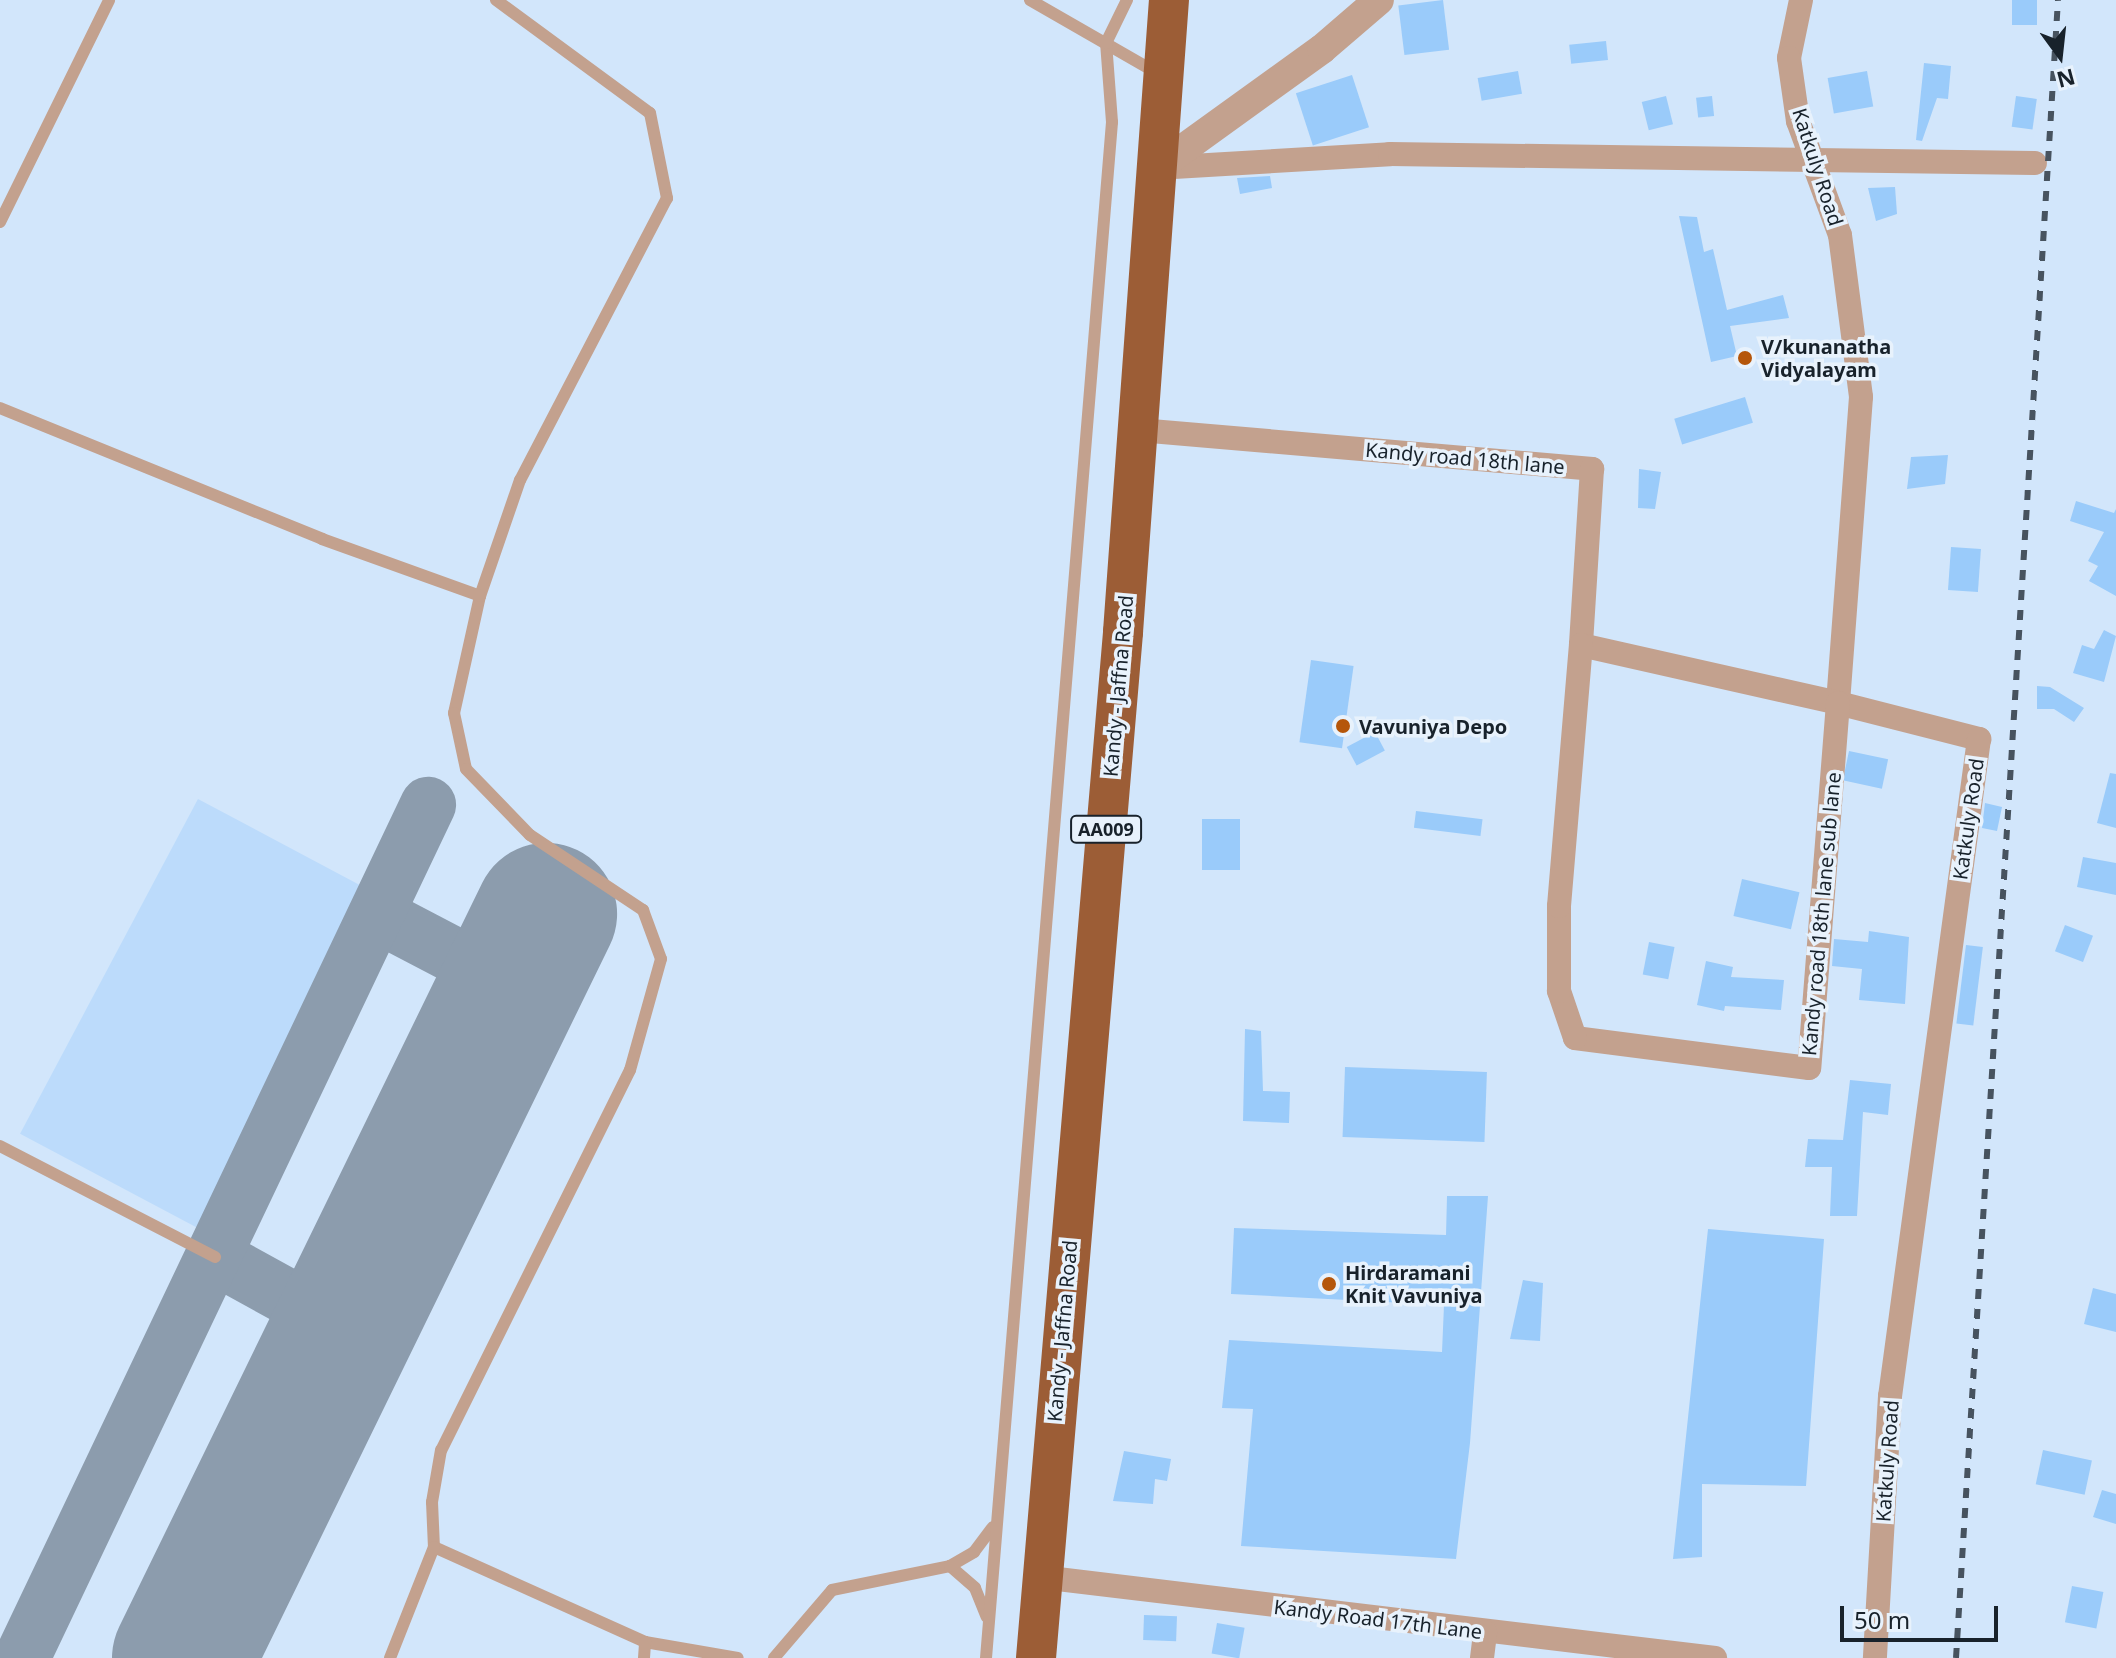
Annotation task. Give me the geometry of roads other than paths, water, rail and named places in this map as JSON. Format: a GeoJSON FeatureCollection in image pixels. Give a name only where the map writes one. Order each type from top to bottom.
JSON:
{"type":"FeatureCollection","features":[{"type":"Feature","properties":{"kind":"highway","name":"Kandy - Jaffna Road"},"geometry":{"type":"LineString","coordinates":[[1036,1658],[1139,430],[1169,0]]}},
{"type":"Feature","properties":{"kind":"street"},"geometry":{"type":"LineString","coordinates":[[1157,168],[1322,49],[1379,0]]}},
{"type":"Feature","properties":{"kind":"street","name":"Katkuly Road"},"geometry":{"type":"LineString","coordinates":[[1801,0],[1789,58],[1798,121],[1840,235],[1861,397],[1838,703],[1979,739],[1890,1396],[1875,1658]]}},
{"type":"Feature","properties":{"kind":"street"},"geometry":{"type":"LineString","coordinates":[[1157,168],[1390,154],[2035,163]]}},
{"type":"Feature","properties":{"kind":"street","name":"Kandy road 18th lane"},"geometry":{"type":"LineString","coordinates":[[1139,430],[1592,469],[1581,645]]}},
{"type":"Feature","properties":{"kind":"street"},"geometry":{"type":"LineString","coordinates":[[1581,645],[1838,703]]}},
{"type":"Feature","properties":{"kind":"street","name":"Kandy road 18th lane sub lane"},"geometry":{"type":"LineString","coordinates":[[1581,645],[1559,906],[1559,991],[1575,1038],[1809,1068],[1838,703]]}},
{"type":"Feature","properties":{"kind":"street","name":"Kandy Road 17th Lane"},"geometry":{"type":"LineString","coordinates":[[1041,1577],[1715,1658]]}},
{"type":"Feature","properties":{"kind":"street"},"geometry":{"type":"LineString","coordinates":[[1482,1658],[1485,1632]]}},
{"type":"Feature","properties":{"kind":"lane"},"geometry":{"type":"LineString","coordinates":[[0,222],[109,0]]}},
{"type":"Feature","properties":{"kind":"lane"},"geometry":{"type":"LineString","coordinates":[[390,1658],[434,1547],[432,1502],[441,1450],[630,1070],[661,959],[643,910],[530,835],[466,769],[454,713],[480,596],[520,480],[667,198],[650,113],[496,0]]}},
{"type":"Feature","properties":{"kind":"lane"},"geometry":{"type":"LineString","coordinates":[[1030,0],[1164,77]]}},
{"type":"Feature","properties":{"kind":"lane"},"geometry":{"type":"LineString","coordinates":[[986,1658],[994,1526],[1112,122],[1106,43],[1127,0]]}},
{"type":"Feature","properties":{"kind":"lane"},"geometry":{"type":"LineString","coordinates":[[0,408],[308,533],[480,596]]}},
{"type":"Feature","properties":{"kind":"lane"},"geometry":{"type":"LineString","coordinates":[[0,1146],[215,1257]]}},
{"type":"Feature","properties":{"kind":"lane"},"geometry":{"type":"LineString","coordinates":[[774,1658],[832,1590],[950,1566],[974,1552],[994,1526]]}},
{"type":"Feature","properties":{"kind":"lane"},"geometry":{"type":"LineString","coordinates":[[434,1547],[645,1642],[738,1658]]}},
{"type":"Feature","properties":{"kind":"lane"},"geometry":{"type":"LineString","coordinates":[[950,1566],[975,1588],[989,1620]]}},
{"type":"Feature","properties":{"kind":"lane"},"geometry":{"type":"LineString","coordinates":[[644,1658],[645,1642]]}},
{"type":"Feature","properties":{"kind":"railway"},"geometry":{"type":"LineString","coordinates":[[1956,1658],[2058,0]]}},
{"type":"Feature","properties":{"kind":"place","name":"V/kunanatha Vidyalayam"},"geometry":{"type":"Point","coordinates":[1745,358]}},
{"type":"Feature","properties":{"kind":"place","name":"Vavuniya Depo"},"geometry":{"type":"Point","coordinates":[1343,726]}},
{"type":"Feature","properties":{"kind":"place","name":"Hirdaramani Knit Vavuniya"},"geometry":{"type":"Point","coordinates":[1329,1284]}}]}
